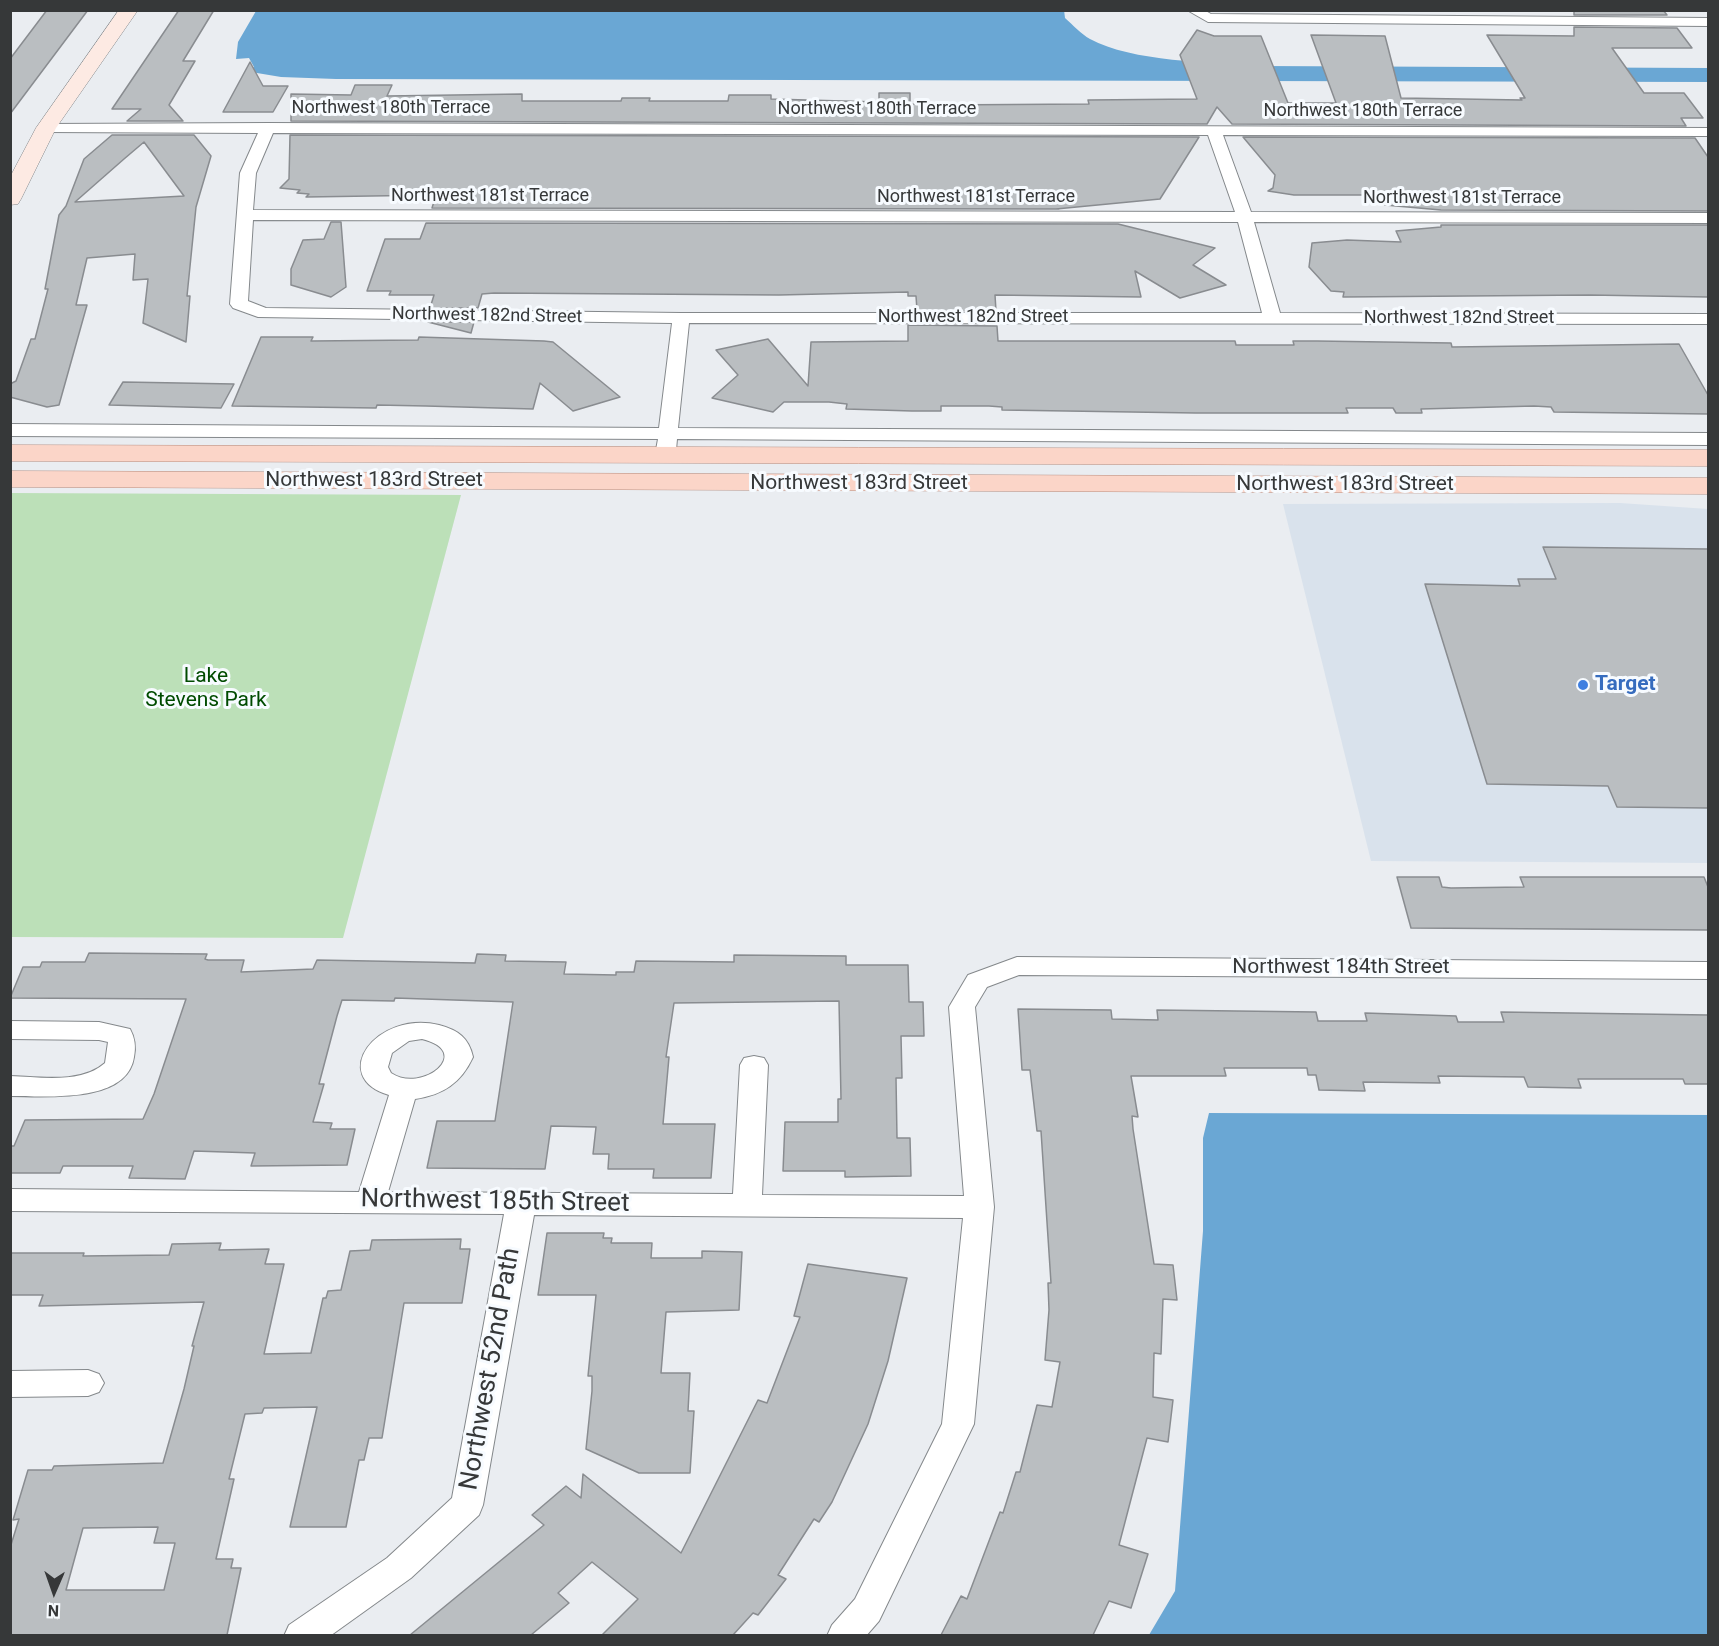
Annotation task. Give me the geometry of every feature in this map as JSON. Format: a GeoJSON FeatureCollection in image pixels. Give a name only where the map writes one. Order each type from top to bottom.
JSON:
{"type":"FeatureCollection","features":[{"type":"Feature","properties":{"kind":"main road","name":"Northwest 183rd Street"},"geometry":{"type":"LineString","coordinates":[[10,453],[667,445],[1174,456],[1708,458]]}},
{"type":"Feature","properties":{"kind":"main road"},"geometry":{"type":"LineString","coordinates":[[1070,484],[1083,474],[1100,467],[1174,456]]}},
{"type":"Feature","properties":{"kind":"main road","name":"Northwest 183rd Street"},"geometry":{"type":"LineString","coordinates":[[10,479],[1708,486]]}},
{"type":"Feature","properties":{"kind":"street"},"geometry":{"type":"LineString","coordinates":[[10,199],[46,128],[129,10]]}},
{"type":"Feature","properties":{"kind":"street"},"geometry":{"type":"LineString","coordinates":[[1193,10],[1208,18],[1708,22]]}},
{"type":"Feature","properties":{"kind":"street","name":"Northwest 180th Terrace"},"geometry":{"type":"LineString","coordinates":[[46,128],[1708,132]]}},
{"type":"Feature","properties":{"kind":"street"},"geometry":{"type":"LineString","coordinates":[[244,215],[248,173],[268,128]]}},
{"type":"Feature","properties":{"kind":"street"},"geometry":{"type":"LineString","coordinates":[[1214,130],[1245,217],[1272,317]]}},
{"type":"Feature","properties":{"kind":"street","name":"Northwest 181st Terrace"},"geometry":{"type":"LineString","coordinates":[[244,215],[1708,218]]}},
{"type":"Feature","properties":{"kind":"street","name":"Northwest 182nd Street"},"geometry":{"type":"LineString","coordinates":[[244,215],[239,304],[264,313],[681,318],[1708,319]]}},
{"type":"Feature","properties":{"kind":"street"},"geometry":{"type":"LineString","coordinates":[[667,445],[681,318]]}},
{"type":"Feature","properties":{"kind":"street"},"geometry":{"type":"LineString","coordinates":[[10,430],[667,445],[1708,439]]}},
{"type":"Feature","properties":{"kind":"street","name":"Northwest 184th Street"},"geometry":{"type":"LineString","coordinates":[[979,1207],[962,1007],[977,981],[1017,966],[1708,971]]}},
{"type":"Feature","properties":{"kind":"street"},"geometry":{"type":"LineString","coordinates":[[10,1030],[99,1031],[121,1036],[122,1056],[113,1072],[89,1083],[10,1086]]}},
{"type":"Feature","properties":{"kind":"street"},"geometry":{"type":"LineString","coordinates":[[747,1205],[754,1065]]}},
{"type":"Feature","properties":{"kind":"street"},"geometry":{"type":"LineString","coordinates":[[371,1201],[404,1089]]}},
{"type":"Feature","properties":{"kind":"street","name":"Northwest 185th Street"},"geometry":{"type":"LineString","coordinates":[[10,1200],[979,1207]]}},
{"type":"Feature","properties":{"kind":"street","name":"Northwest 52nd Path"},"geometry":{"type":"LineString","coordinates":[[301,1635],[399,1568],[466,1505],[522,1203]]}},
{"type":"Feature","properties":{"kind":"street"},"geometry":{"type":"LineString","coordinates":[[844,1635],[867,1610],[958,1424],[979,1207]]}},
{"type":"Feature","properties":{"kind":"street"},"geometry":{"type":"LineString","coordinates":[[10,1384],[88,1383]]}},
{"type":"Feature","properties":{"kind":"shaded area"},"geometry":{"type":"Polygon","coordinates":[[[1620,503],[1708,509],[1708,863],[1371,861],[1283,504],[1620,503]]]}},
{"type":"Feature","properties":{"kind":"green space","name":"Lake Stevens Park"},"geometry":{"type":"Polygon","coordinates":[[[11,493],[461,495],[343,938],[11,937],[11,493]]]}},
{"type":"Feature","properties":{"kind":"water"},"geometry":{"type":"Polygon","coordinates":[[[1064,10],[1065,18],[1080,32],[1107,47],[1172,60],[1259,66],[1708,68],[1708,82],[336,79],[281,77],[251,72],[248,69],[254,67],[249,58],[236,59],[238,42],[256,11],[1064,10]]]}},
{"type":"Feature","properties":{"kind":"water"},"geometry":{"type":"Polygon","coordinates":[[[1209,1113],[1708,1115],[1708,1635],[1149,1635],[1175,1591],[1203,1231],[1203,1138],[1209,1113]]]}},
{"type":"Feature","properties":{"kind":"building"},"geometry":{"type":"Polygon","coordinates":[[[47,10],[88,10],[10,114],[10,59],[47,10]]]}},
{"type":"Feature","properties":{"kind":"building"},"geometry":{"type":"Polygon","coordinates":[[[179,10],[214,10],[183,61],[195,61],[169,105],[183,121],[127,121],[141,109],[112,109],[179,10]]]}},
{"type":"Feature","properties":{"kind":"building"},"geometry":{"type":"Polygon","coordinates":[[[1574,10],[1663,10],[1667,15],[1574,15],[1574,10]]]}},
{"type":"Feature","properties":{"kind":"building"},"geometry":{"type":"Polygon","coordinates":[[[1574,27],[1677,28],[1692,48],[1612,48],[1644,93],[1684,93],[1703,118],[1681,118],[1686,126],[1232,124],[1217,107],[1207,124],[291,121],[291,94],[351,95],[355,85],[392,85],[387,96],[522,94],[522,101],[621,101],[622,98],[650,98],[649,101],[728,101],[729,95],[771,95],[771,99],[879,102],[879,93],[910,93],[910,104],[936,105],[1089,104],[1088,100],[1197,99],[1180,55],[1197,30],[1214,36],[1261,36],[1288,103],[1336,103],[1311,35],[1385,36],[1401,98],[1522,100],[1520,98],[1525,98],[1487,35],[1574,36],[1574,27]]]}},
{"type":"Feature","properties":{"kind":"building"},"geometry":{"type":"Polygon","coordinates":[[[250,62],[263,86],[288,86],[273,112],[223,112],[250,62]]]}},
{"type":"Feature","properties":{"kind":"building"},"geometry":{"type":"Polygon","coordinates":[[[112,135],[194,135],[211,156],[196,207],[187,296],[190,296],[186,342],[143,323],[148,279],[133,280],[135,254],[87,258],[76,305],[87,305],[59,405],[47,407],[10,397],[10,384],[16,381],[31,339],[35,339],[48,289],[45,289],[59,215],[66,206],[84,159],[112,135]],[[144,142],[75,202],[184,196],[144,142]]]}},
{"type":"Feature","properties":{"kind":"building"},"geometry":{"type":"Polygon","coordinates":[[[290,135],[1199,137],[1160,199],[1056,209],[432,208],[436,195],[306,197],[309,194],[297,193],[300,190],[280,188],[289,179],[290,135]]]}},
{"type":"Feature","properties":{"kind":"building"},"geometry":{"type":"Polygon","coordinates":[[[1243,137],[1695,138],[1708,157],[1708,211],[1441,210],[1385,205],[1381,195],[1294,195],[1268,191],[1273,188],[1275,175],[1243,137]]]}},
{"type":"Feature","properties":{"kind":"building"},"geometry":{"type":"Polygon","coordinates":[[[331,222],[341,222],[346,287],[331,297],[291,285],[291,269],[303,240],[324,239],[331,222]]]}},
{"type":"Feature","properties":{"kind":"building"},"geometry":{"type":"Polygon","coordinates":[[[426,223],[1118,224],[1215,248],[1193,265],[1226,285],[1180,298],[1135,271],[1141,297],[995,295],[996,311],[914,311],[917,310],[916,296],[908,296],[908,292],[779,295],[494,293],[482,294],[478,308],[430,308],[434,295],[389,295],[391,291],[367,291],[385,239],[420,239],[426,223]]]}},
{"type":"Feature","properties":{"kind":"building"},"geometry":{"type":"Polygon","coordinates":[[[1441,225],[1708,225],[1708,297],[1590,295],[1343,297],[1344,292],[1331,291],[1309,267],[1312,243],[1347,240],[1401,242],[1396,231],[1441,227],[1441,225]]]}},
{"type":"Feature","properties":{"kind":"building"},"geometry":{"type":"Polygon","coordinates":[[[428,322],[474,322],[471,333],[428,322]]]}},
{"type":"Feature","properties":{"kind":"building"},"geometry":{"type":"Polygon","coordinates":[[[908,325],[997,326],[998,341],[1235,341],[1236,345],[1294,345],[1293,341],[1317,341],[1451,343],[1452,347],[1679,344],[1708,395],[1708,414],[1554,412],[1551,407],[1534,406],[1421,409],[1422,413],[1396,413],[1393,408],[1346,408],[1348,413],[1196,413],[1002,410],[1002,407],[989,406],[941,406],[941,411],[912,411],[846,409],[847,404],[829,402],[784,402],[773,412],[712,398],[738,375],[716,350],[768,339],[808,386],[811,342],[908,341],[908,325]]]}},
{"type":"Feature","properties":{"kind":"building"},"geometry":{"type":"Polygon","coordinates":[[[261,337],[313,337],[311,341],[418,340],[419,337],[553,342],[620,397],[573,411],[540,383],[533,409],[377,405],[376,408],[232,406],[261,337]]]}},
{"type":"Feature","properties":{"kind":"building"},"geometry":{"type":"Polygon","coordinates":[[[123,382],[234,384],[221,408],[109,405],[123,382]]]}},
{"type":"Feature","properties":{"kind":"building","name":"Target"},"geometry":{"type":"Polygon","coordinates":[[[1543,547],[1708,549],[1708,808],[1617,807],[1608,786],[1487,784],[1425,584],[1520,586],[1518,579],[1556,579],[1543,547]]]}},
{"type":"Feature","properties":{"kind":"building"},"geometry":{"type":"Polygon","coordinates":[[[1397,877],[1439,877],[1442,887],[1451,888],[1524,887],[1520,877],[1704,877],[1708,887],[1708,930],[1411,928],[1397,877]]]}},
{"type":"Feature","properties":{"kind":"building"},"geometry":{"type":"Polygon","coordinates":[[[89,953],[207,954],[205,959],[208,960],[244,960],[241,972],[313,969],[317,960],[475,963],[477,954],[506,955],[505,961],[566,962],[564,974],[616,975],[616,972],[634,972],[636,961],[734,962],[734,955],[846,956],[846,965],[908,965],[909,1002],[923,1002],[924,1036],[901,1036],[902,1078],[896,1078],[897,1138],[910,1138],[911,1176],[845,1177],[845,1171],[783,1171],[785,1122],[838,1122],[838,1099],[841,1099],[839,1001],[674,1003],[666,1057],[669,1057],[663,1124],[715,1124],[711,1178],[653,1178],[654,1169],[608,1169],[609,1154],[593,1154],[596,1127],[551,1126],[545,1169],[427,1168],[437,1121],[495,1121],[513,1002],[395,998],[394,1001],[342,1000],[337,1016],[319,1084],[324,1084],[313,1122],[332,1123],[330,1129],[355,1129],[347,1165],[251,1166],[255,1153],[194,1151],[185,1179],[129,1178],[133,1166],[63,1166],[60,1173],[10,1173],[10,1146],[14,1146],[25,1120],[143,1119],[154,1094],[186,999],[10,998],[23,967],[40,967],[42,962],[85,962],[89,953]]]}},
{"type":"Feature","properties":{"kind":"building"},"geometry":{"type":"Polygon","coordinates":[[[1018,1009],[1111,1010],[1112,1019],[1158,1020],[1157,1010],[1316,1012],[1318,1021],[1367,1021],[1365,1013],[1456,1016],[1458,1022],[1504,1022],[1501,1012],[1708,1015],[1708,1084],[1685,1084],[1683,1079],[1578,1079],[1581,1088],[1528,1087],[1524,1077],[1438,1076],[1440,1083],[1363,1082],[1365,1091],[1319,1090],[1316,1075],[1308,1075],[1307,1068],[1224,1068],[1226,1076],[1131,1076],[1138,1117],[1132,1116],[1133,1129],[1154,1264],[1173,1265],[1177,1300],[1163,1299],[1161,1354],[1154,1353],[1153,1397],[1173,1400],[1168,1442],[1147,1438],[1119,1545],[1148,1554],[1131,1608],[1109,1601],[1093,1635],[941,1635],[961,1596],[967,1599],[1000,1512],[1003,1513],[1016,1472],[1020,1472],[1037,1405],[1052,1407],[1060,1362],[1045,1360],[1049,1310],[1048,1283],[1051,1283],[1041,1131],[1037,1131],[1030,1070],[1022,1070],[1018,1009]]]}},
{"type":"Feature","properties":{"kind":"building"},"geometry":{"type":"Polygon","coordinates":[[[547,1233],[604,1233],[603,1238],[612,1238],[611,1243],[652,1243],[651,1258],[702,1258],[702,1251],[742,1252],[739,1310],[666,1312],[661,1373],[690,1373],[688,1411],[694,1411],[690,1473],[639,1473],[586,1449],[592,1391],[592,1376],[588,1376],[596,1295],[538,1295],[547,1233]]]}},
{"type":"Feature","properties":{"kind":"building"},"geometry":{"type":"Polygon","coordinates":[[[461,1239],[460,1249],[470,1249],[462,1303],[404,1303],[382,1438],[369,1438],[364,1460],[359,1460],[346,1527],[290,1527],[317,1407],[264,1408],[262,1413],[245,1414],[229,1479],[234,1479],[216,1559],[233,1559],[231,1568],[241,1568],[227,1635],[10,1635],[10,1548],[19,1519],[13,1520],[28,1470],[52,1470],[54,1466],[163,1463],[184,1389],[194,1346],[192,1346],[204,1302],[39,1306],[43,1295],[10,1295],[10,1253],[84,1253],[83,1256],[169,1255],[172,1244],[221,1243],[219,1250],[269,1249],[265,1264],[284,1264],[264,1354],[311,1353],[323,1298],[326,1298],[328,1291],[341,1290],[350,1251],[370,1250],[372,1240],[461,1239]],[[158,1527],[83,1528],[66,1590],[164,1590],[175,1543],[154,1543],[158,1527]]]}},
{"type":"Feature","properties":{"kind":"building"},"geometry":{"type":"Polygon","coordinates":[[[808,1264],[907,1278],[888,1361],[868,1424],[832,1502],[819,1522],[814,1519],[778,1575],[786,1579],[758,1615],[753,1613],[733,1635],[602,1635],[638,1599],[592,1562],[558,1593],[569,1603],[531,1635],[410,1635],[544,1525],[532,1515],[566,1486],[581,1498],[583,1474],[681,1553],[758,1400],[767,1403],[800,1317],[794,1316],[808,1264]]]}},
{"type":"Feature","properties":{"kind":"place","name":"Target"},"geometry":{"type":"Point","coordinates":[1583,685]}}]}
